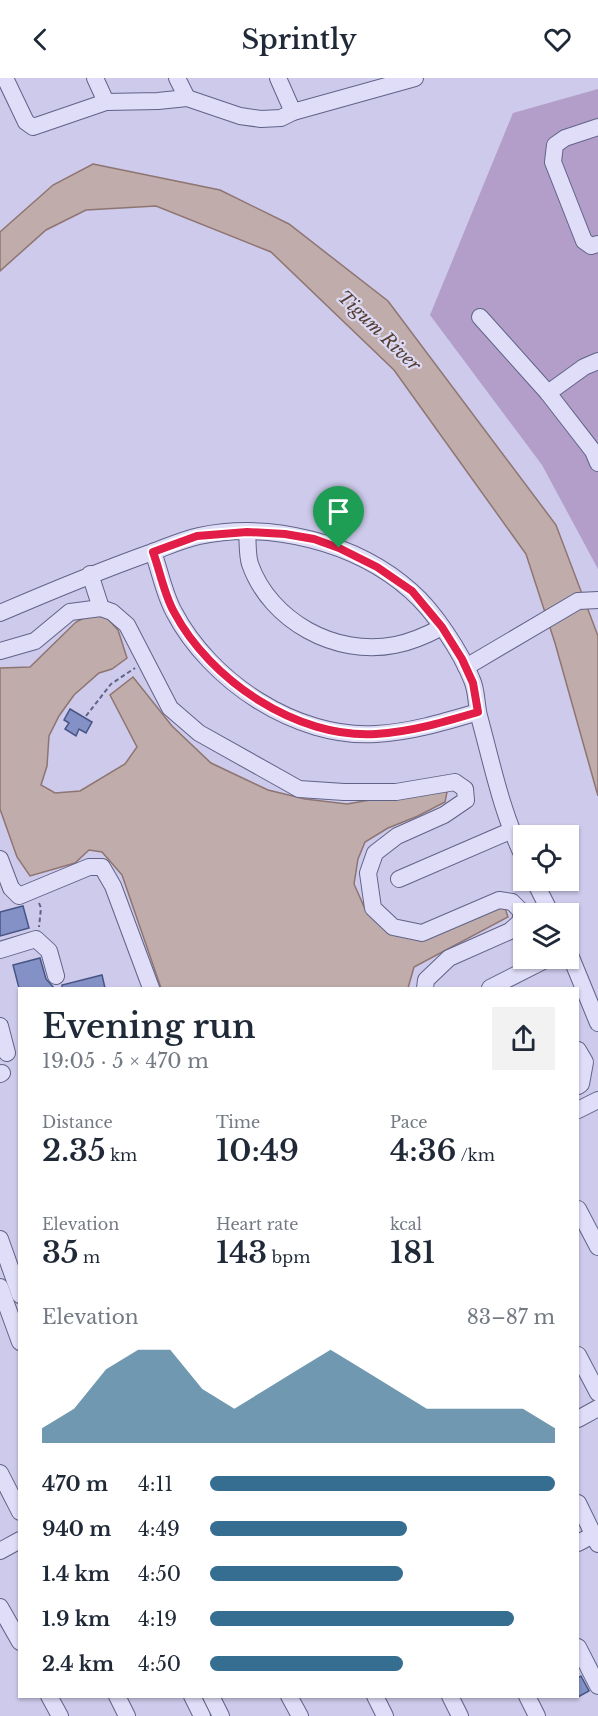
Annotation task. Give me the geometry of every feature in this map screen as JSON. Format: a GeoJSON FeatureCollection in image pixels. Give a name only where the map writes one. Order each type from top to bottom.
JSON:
{"type":"FeatureCollection","features":[{"type":"Feature","properties":{"kind":"street"},"geometry":{"type":"LineString","coordinates":[[5,78],[26,122],[33,127],[106,102],[187,98],[240,116],[261,119],[281,118],[293,112],[415,78]]}},
{"type":"Feature","properties":{"kind":"street"},"geometry":{"type":"LineString","coordinates":[[95,78],[106,102]]}},
{"type":"Feature","properties":{"kind":"street"},"geometry":{"type":"LineString","coordinates":[[177,78],[187,98]]}},
{"type":"Feature","properties":{"kind":"street"},"geometry":{"type":"LineString","coordinates":[[278,78],[293,112]]}},
{"type":"Feature","properties":{"kind":"street"},"geometry":{"type":"LineString","coordinates":[[598,127],[566,138],[555,146],[553,162],[584,241],[591,246],[598,244]]}},
{"type":"Feature","properties":{"kind":"street"},"geometry":{"type":"LineString","coordinates":[[480,317],[548,393],[593,451],[598,463]]}},
{"type":"Feature","properties":{"kind":"street"},"geometry":{"type":"LineString","coordinates":[[548,393],[584,367],[598,362]]}},
{"type":"Feature","properties":{"kind":"street"},"geometry":{"type":"LineString","coordinates":[[247,532],[249,562],[260,585],[276,607],[296,625],[310,632],[348,644],[368,647],[393,645],[412,640],[442,627]]}},
{"type":"Feature","properties":{"kind":"street"},"geometry":{"type":"LineString","coordinates":[[0,613],[90,574],[197,536],[247,532],[285,534],[314,539],[368,562],[412,591],[442,627],[466,667],[473,683],[478,712],[513,837]]}},
{"type":"Feature","properties":{"kind":"street"},"geometry":{"type":"LineString","coordinates":[[153,552],[173,611],[190,638],[210,662],[244,690],[283,715],[330,730],[374,735],[421,729],[478,712]]}},
{"type":"Feature","properties":{"kind":"street"},"geometry":{"type":"LineString","coordinates":[[90,574],[101,608]]}},
{"type":"Feature","properties":{"kind":"street"},"geometry":{"type":"LineString","coordinates":[[466,667],[578,601],[598,600]]}},
{"type":"Feature","properties":{"kind":"street"},"geometry":{"type":"LineString","coordinates":[[0,651],[35,641],[70,612],[101,608],[112,612],[127,626],[170,708],[199,733],[299,789],[396,792],[455,782],[465,789],[466,800],[444,815],[397,836],[375,853],[369,873],[373,908],[393,927],[422,933],[499,900],[512,902],[522,912],[520,922],[510,931],[448,958],[426,980],[425,987]]}},
{"type":"Feature","properties":{"kind":"street"},"geometry":{"type":"LineString","coordinates":[[399,879],[510,831]]}},
{"type":"Feature","properties":{"kind":"street"},"geometry":{"type":"LineString","coordinates":[[0,859],[11,888],[19,896],[89,867],[102,867],[113,886],[151,987]]}},
{"type":"Feature","properties":{"kind":"street"},"geometry":{"type":"LineString","coordinates":[[0,950],[36,939],[49,951],[56,976]]}},
{"type":"Feature","properties":{"kind":"street"},"geometry":{"type":"LineString","coordinates":[[492,987],[527,969]]}},
{"type":"Feature","properties":{"kind":"street"},"geometry":{"type":"LineString","coordinates":[[576,969],[598,1023]]}},
{"type":"Feature","properties":{"kind":"street"},"geometry":{"type":"LineString","coordinates":[[0,1026],[7,1053]]}},
{"type":"Feature","properties":{"kind":"street"},"geometry":{"type":"LineString","coordinates":[[579,1052],[585,1062],[579,1085]]}},
{"type":"Feature","properties":{"kind":"street"},"geometry":{"type":"LineString","coordinates":[[579,1110],[598,1100]]}},
{"type":"Feature","properties":{"kind":"street"},"geometry":{"type":"LineString","coordinates":[[579,1211],[598,1247]]}},
{"type":"Feature","properties":{"kind":"street"},"geometry":{"type":"LineString","coordinates":[[0,1239],[18,1289]]}},
{"type":"Feature","properties":{"kind":"street"},"geometry":{"type":"LineString","coordinates":[[0,1287],[18,1336]]}},
{"type":"Feature","properties":{"kind":"street"},"geometry":{"type":"LineString","coordinates":[[579,1357],[598,1393]]}},
{"type":"Feature","properties":{"kind":"street"},"geometry":{"type":"LineString","coordinates":[[579,1418],[598,1408]]}},
{"type":"Feature","properties":{"kind":"street"},"geometry":{"type":"LineString","coordinates":[[0,1473],[18,1508]]}},
{"type":"Feature","properties":{"kind":"street"},"geometry":{"type":"LineString","coordinates":[[579,1505],[596,1539],[579,1543]]}},
{"type":"Feature","properties":{"kind":"street"},"geometry":{"type":"LineString","coordinates":[[0,1551],[18,1541]]}},
{"type":"Feature","properties":{"kind":"street"},"geometry":{"type":"LineString","coordinates":[[0,1607],[18,1638]]}},
{"type":"Feature","properties":{"kind":"street"},"geometry":{"type":"LineString","coordinates":[[579,1649],[598,1686]]}},
{"type":"Feature","properties":{"kind":"street"},"geometry":{"type":"LineString","coordinates":[[50,1698],[60,1716]]}},
{"type":"Feature","properties":{"kind":"street"},"geometry":{"type":"LineString","coordinates":[[118,1698],[127,1716]]}},
{"type":"Feature","properties":{"kind":"street"},"geometry":{"type":"LineString","coordinates":[[193,1698],[202,1716]]}},
{"type":"Feature","properties":{"kind":"street"},"geometry":{"type":"LineString","coordinates":[[212,1698],[221,1716]]}},
{"type":"Feature","properties":{"kind":"street"},"geometry":{"type":"LineString","coordinates":[[290,1698],[300,1716]]}},
{"type":"Feature","properties":{"kind":"street"},"geometry":{"type":"LineString","coordinates":[[376,1698],[385,1716]]}},
{"type":"Feature","properties":{"kind":"street"},"geometry":{"type":"LineString","coordinates":[[451,1698],[460,1716]]}},
{"type":"Feature","properties":{"kind":"street"},"geometry":{"type":"LineString","coordinates":[[528,1698],[537,1716]]}},
{"type":"Feature","properties":{"kind":"path"},"geometry":{"type":"LineString","coordinates":[[86,716],[111,684],[145,661]]}},
{"type":"Feature","properties":{"kind":"path"},"geometry":{"type":"LineString","coordinates":[[33,890],[41,908],[36,939]]}},
{"type":"Feature","properties":{"kind":"shaded area"},"geometry":{"type":"Polygon","coordinates":[[[598,89],[598,569],[542,465],[430,315],[513,113],[598,89]]]}},
{"type":"Feature","properties":{"kind":"water","name":"Tigum River"},"geometry":{"type":"Polygon","coordinates":[[[93,164],[220,190],[289,224],[388,301],[556,525],[598,636],[598,796],[555,643],[526,554],[394,370],[271,252],[156,206],[86,210],[46,230],[0,271],[0,232],[53,185],[93,164]]]}},
{"type":"Feature","properties":{"kind":"water"},"geometry":{"type":"Polygon","coordinates":[[[92,614],[106,617],[118,630],[127,658],[112,669],[99,673],[74,695],[59,716],[49,736],[47,766],[41,785],[55,793],[80,791],[125,764],[137,747],[110,695],[133,677],[172,726],[211,763],[268,790],[305,799],[347,804],[439,788],[447,792],[445,802],[388,828],[365,842],[358,859],[354,884],[366,911],[395,932],[504,905],[508,917],[414,967],[408,987],[161,987],[122,875],[102,852],[89,850],[75,863],[30,876],[17,857],[0,809],[0,668],[30,667],[76,622],[92,614]]]}},
{"type":"Feature","properties":{"kind":"building"},"geometry":{"type":"Polygon","coordinates":[[[70,709],[92,722],[86,733],[79,729],[76,736],[65,729],[69,723],[64,720],[70,709]]]}},
{"type":"Feature","properties":{"kind":"building"},"geometry":{"type":"Polygon","coordinates":[[[23,906],[29,928],[0,936],[0,912],[23,906]]]}},
{"type":"Feature","properties":{"kind":"building"},"geometry":{"type":"Polygon","coordinates":[[[40,958],[46,979],[53,987],[19,987],[13,965],[40,958]]]}},
{"type":"Feature","properties":{"kind":"building"},"geometry":{"type":"Polygon","coordinates":[[[102,975],[105,987],[62,987],[62,985],[102,975]]]}},
{"type":"Feature","properties":{"kind":"building"},"geometry":{"type":"Polygon","coordinates":[[[581,1676],[589,1691],[579,1696],[579,1677],[581,1676]]]}},
{"type":"Feature","properties":{"kind":"route"},"geometry":{"type":"LineString","coordinates":[[247,532],[285,534],[314,539],[339,548],[377,567],[412,591],[442,627],[462,659],[473,683],[478,712],[421,729],[374,735],[330,730],[290,718],[268,707],[244,690],[210,662],[190,638],[173,611],[153,552],[197,536],[247,532]]}}]}
